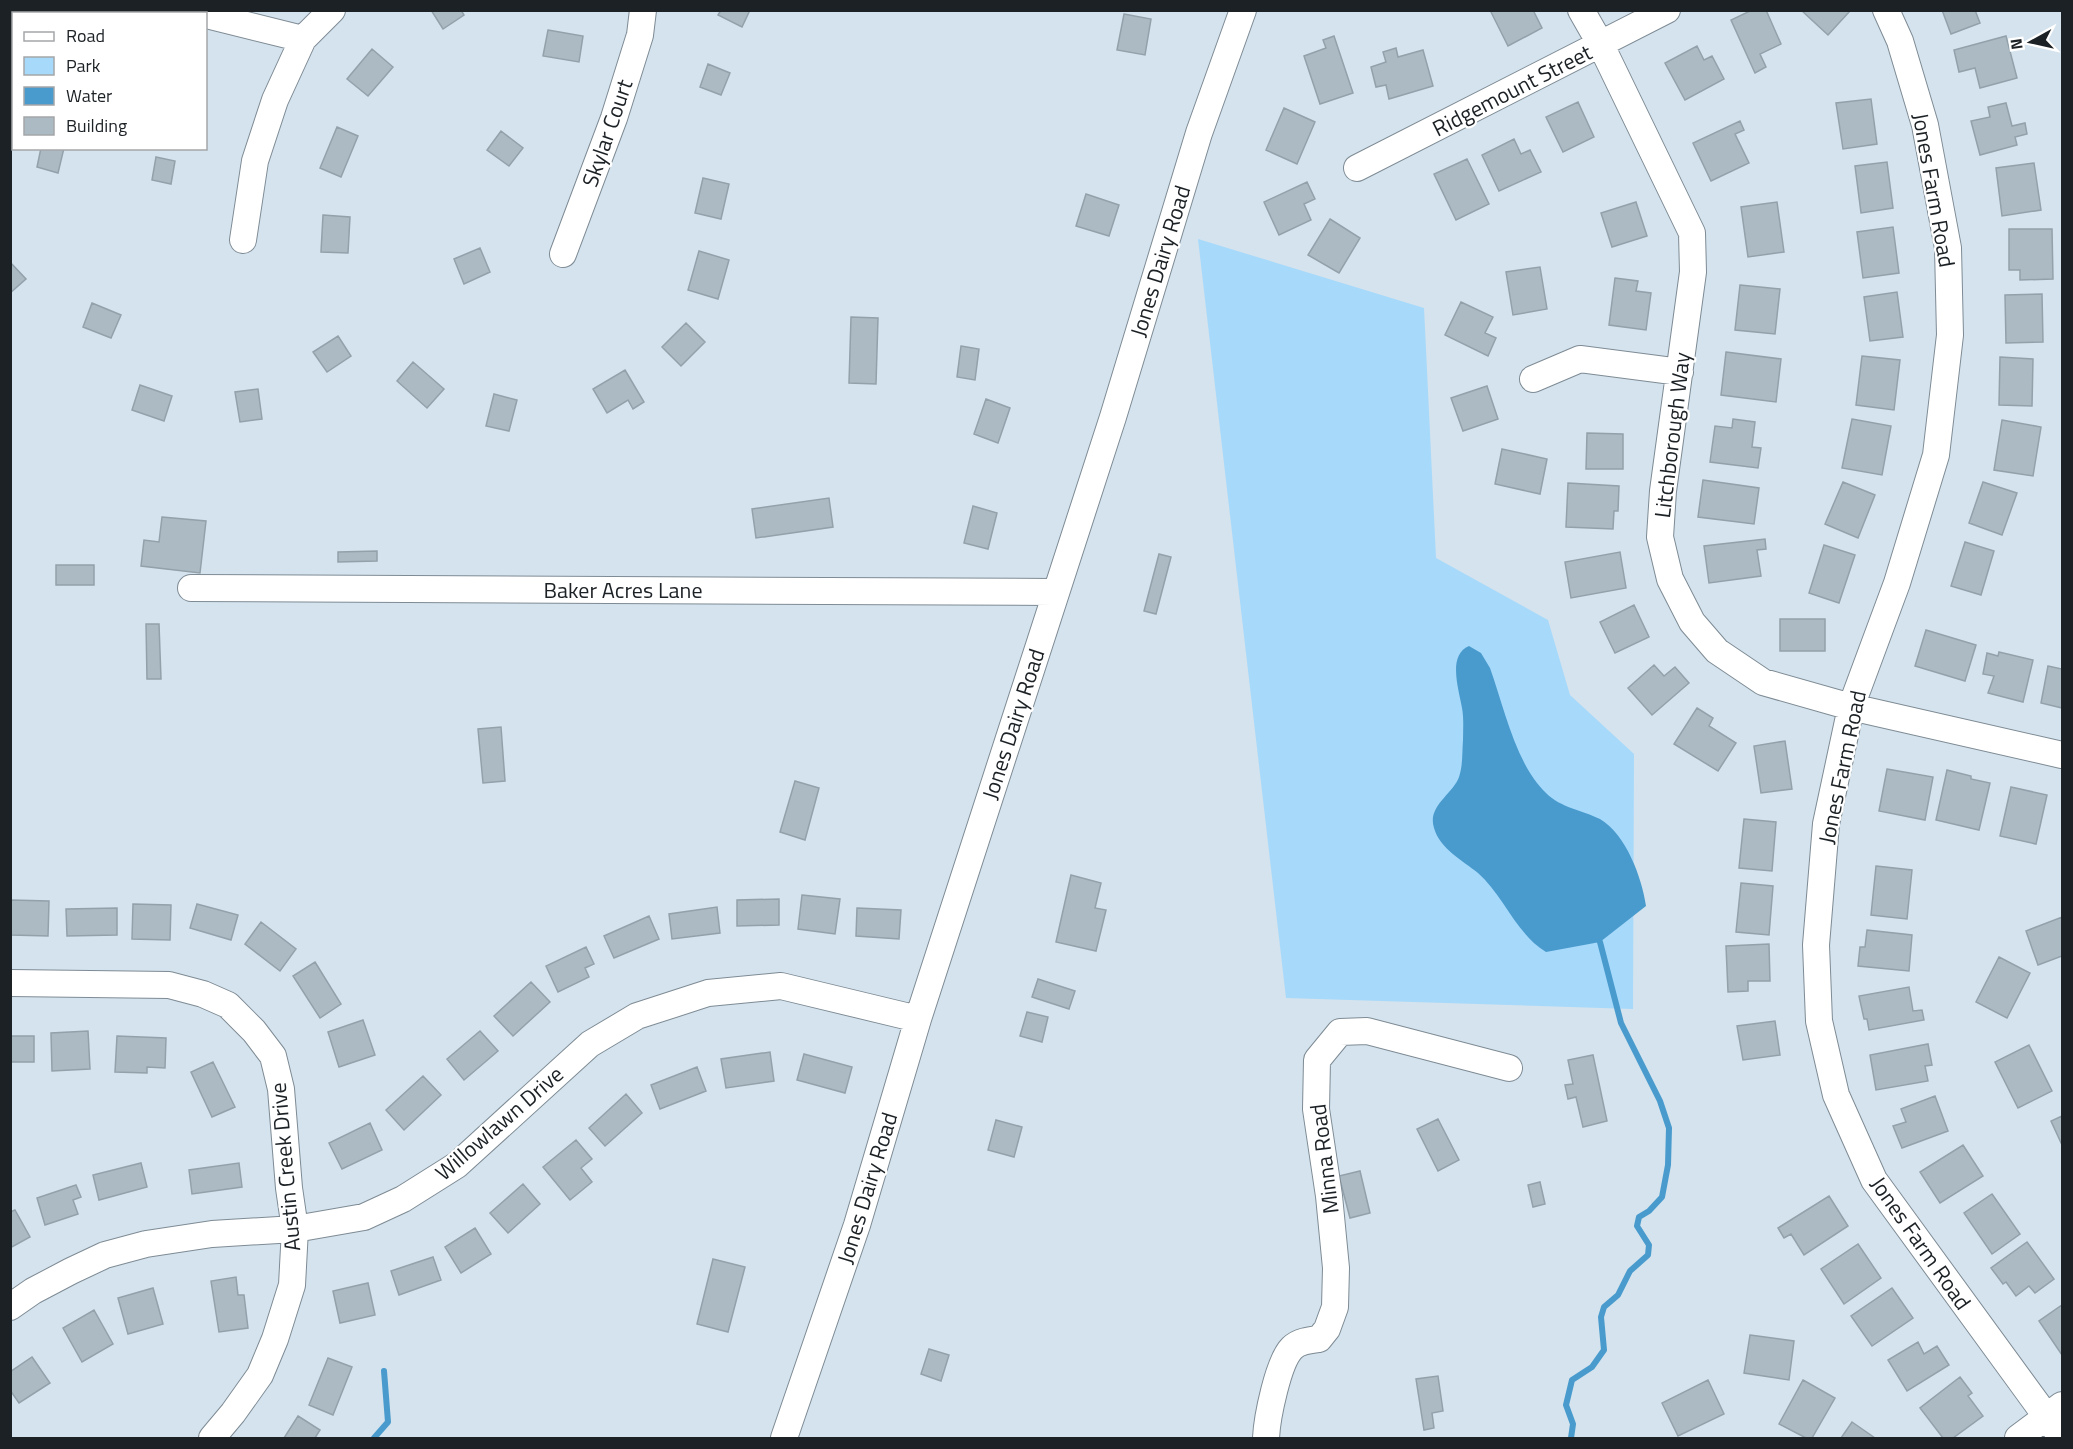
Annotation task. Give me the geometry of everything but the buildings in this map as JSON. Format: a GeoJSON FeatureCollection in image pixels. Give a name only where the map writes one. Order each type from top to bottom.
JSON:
{"type":"FeatureCollection","features":[{"type":"Feature","properties":{"kind":"street"},"geometry":{"type":"LineString","coordinates":[[243,240],[255,161],[274,100],[303,39],[332,10]]}},
{"type":"Feature","properties":{"kind":"street","name":"Skylar Court"},"geometry":{"type":"LineString","coordinates":[[563,254],[614,118],[640,35],[643,10]]}},
{"type":"Feature","properties":{"kind":"street","name":"Jones Dairy Road"},"geometry":{"type":"LineString","coordinates":[[784,1438],[858,1222],[918,1018],[1113,417],[1200,133],[1243,10]]}},
{"type":"Feature","properties":{"kind":"street","name":"Litchborough Way"},"geometry":{"type":"LineString","coordinates":[[1581,10],[1601,45],[1692,233],[1693,272],[1663,491],[1660,537],[1670,579],[1692,622],[1717,651],[1763,682],[1851,707],[2062,755]]}},
{"type":"Feature","properties":{"kind":"street","name":"Ridgemount Street"},"geometry":{"type":"LineString","coordinates":[[1357,168],[1667,10]]}},
{"type":"Feature","properties":{"kind":"street","name":"Jones Farm Road"},"geometry":{"type":"LineString","coordinates":[[1886,10],[1900,41],[1925,125],[1948,248],[1950,335],[1936,455],[1897,583],[1851,707],[1826,824],[1816,945],[1819,1021],[1836,1095],[1874,1180],[2054,1411],[2062,1438]]}},
{"type":"Feature","properties":{"kind":"street"},"geometry":{"type":"LineString","coordinates":[[207,15],[303,39]]}},
{"type":"Feature","properties":{"kind":"street"},"geometry":{"type":"LineString","coordinates":[[1533,379],[1580,359],[1680,372]]}},
{"type":"Feature","properties":{"kind":"street","name":"Baker Acres Lane"},"geometry":{"type":"LineString","coordinates":[[191,588],[1056,592]]}},
{"type":"Feature","properties":{"kind":"street","name":"Austin Creek Drive"},"geometry":{"type":"LineString","coordinates":[[10,983],[169,985],[203,994],[228,1005],[254,1031],[273,1056],[281,1089],[295,1229],[292,1285],[275,1339],[260,1375],[212,1438]]}},
{"type":"Feature","properties":{"kind":"street","name":"Willowlawn Drive"},"geometry":{"type":"LineString","coordinates":[[10,1308],[42,1286],[105,1255],[146,1244],[212,1234],[295,1229],[364,1217],[403,1200],[457,1165],[590,1044],[637,1016],[708,993],[781,986],[918,1018]]}},
{"type":"Feature","properties":{"kind":"street","name":"Minna Road"},"geometry":{"type":"LineString","coordinates":[[1266,1438],[1267,1418],[1282,1366],[1292,1347],[1305,1341],[1319,1339],[1327,1329],[1335,1307],[1336,1268],[1329,1196],[1316,1109],[1317,1060],[1340,1032],[1367,1031],[1509,1068]]}},
{"type":"Feature","properties":{"kind":"street"},"geometry":{"type":"LineString","coordinates":[[2018,1438],[2054,1411]]}},
{"type":"Feature","properties":{"kind":"green space"},"geometry":{"type":"Polygon","coordinates":[[[1198,239],[1424,308],[1436,558],[1548,620],[1570,695],[1634,754],[1633,1009],[1286,998],[1198,239]]]}},
{"type":"Feature","properties":{"kind":"water"},"geometry":{"type":"Polygon","coordinates":[[[1469,646],[1481,653],[1490,668],[1512,735],[1536,781],[1558,802],[1600,819],[1609,826],[1625,846],[1637,870],[1646,906],[1600,942],[1546,952],[1526,935],[1487,882],[1446,848],[1437,835],[1434,828],[1434,813],[1456,783],[1461,768],[1463,720],[1456,665],[1462,651],[1469,646]]]}},
{"type":"Feature","properties":{"kind":"waterway"},"geometry":{"type":"LineString","coordinates":[[1571,1438],[1573,1424],[1566,1405],[1572,1380],[1592,1367],[1604,1350],[1601,1317],[1604,1307],[1618,1295],[1630,1271],[1648,1255],[1649,1245],[1637,1226],[1639,1217],[1649,1211],[1662,1197],[1668,1165],[1669,1128],[1660,1101],[1621,1023],[1597,936]]}},
{"type":"Feature","properties":{"kind":"waterway"},"geometry":{"type":"LineString","coordinates":[[374,1438],[388,1422],[384,1371]]}}]}
